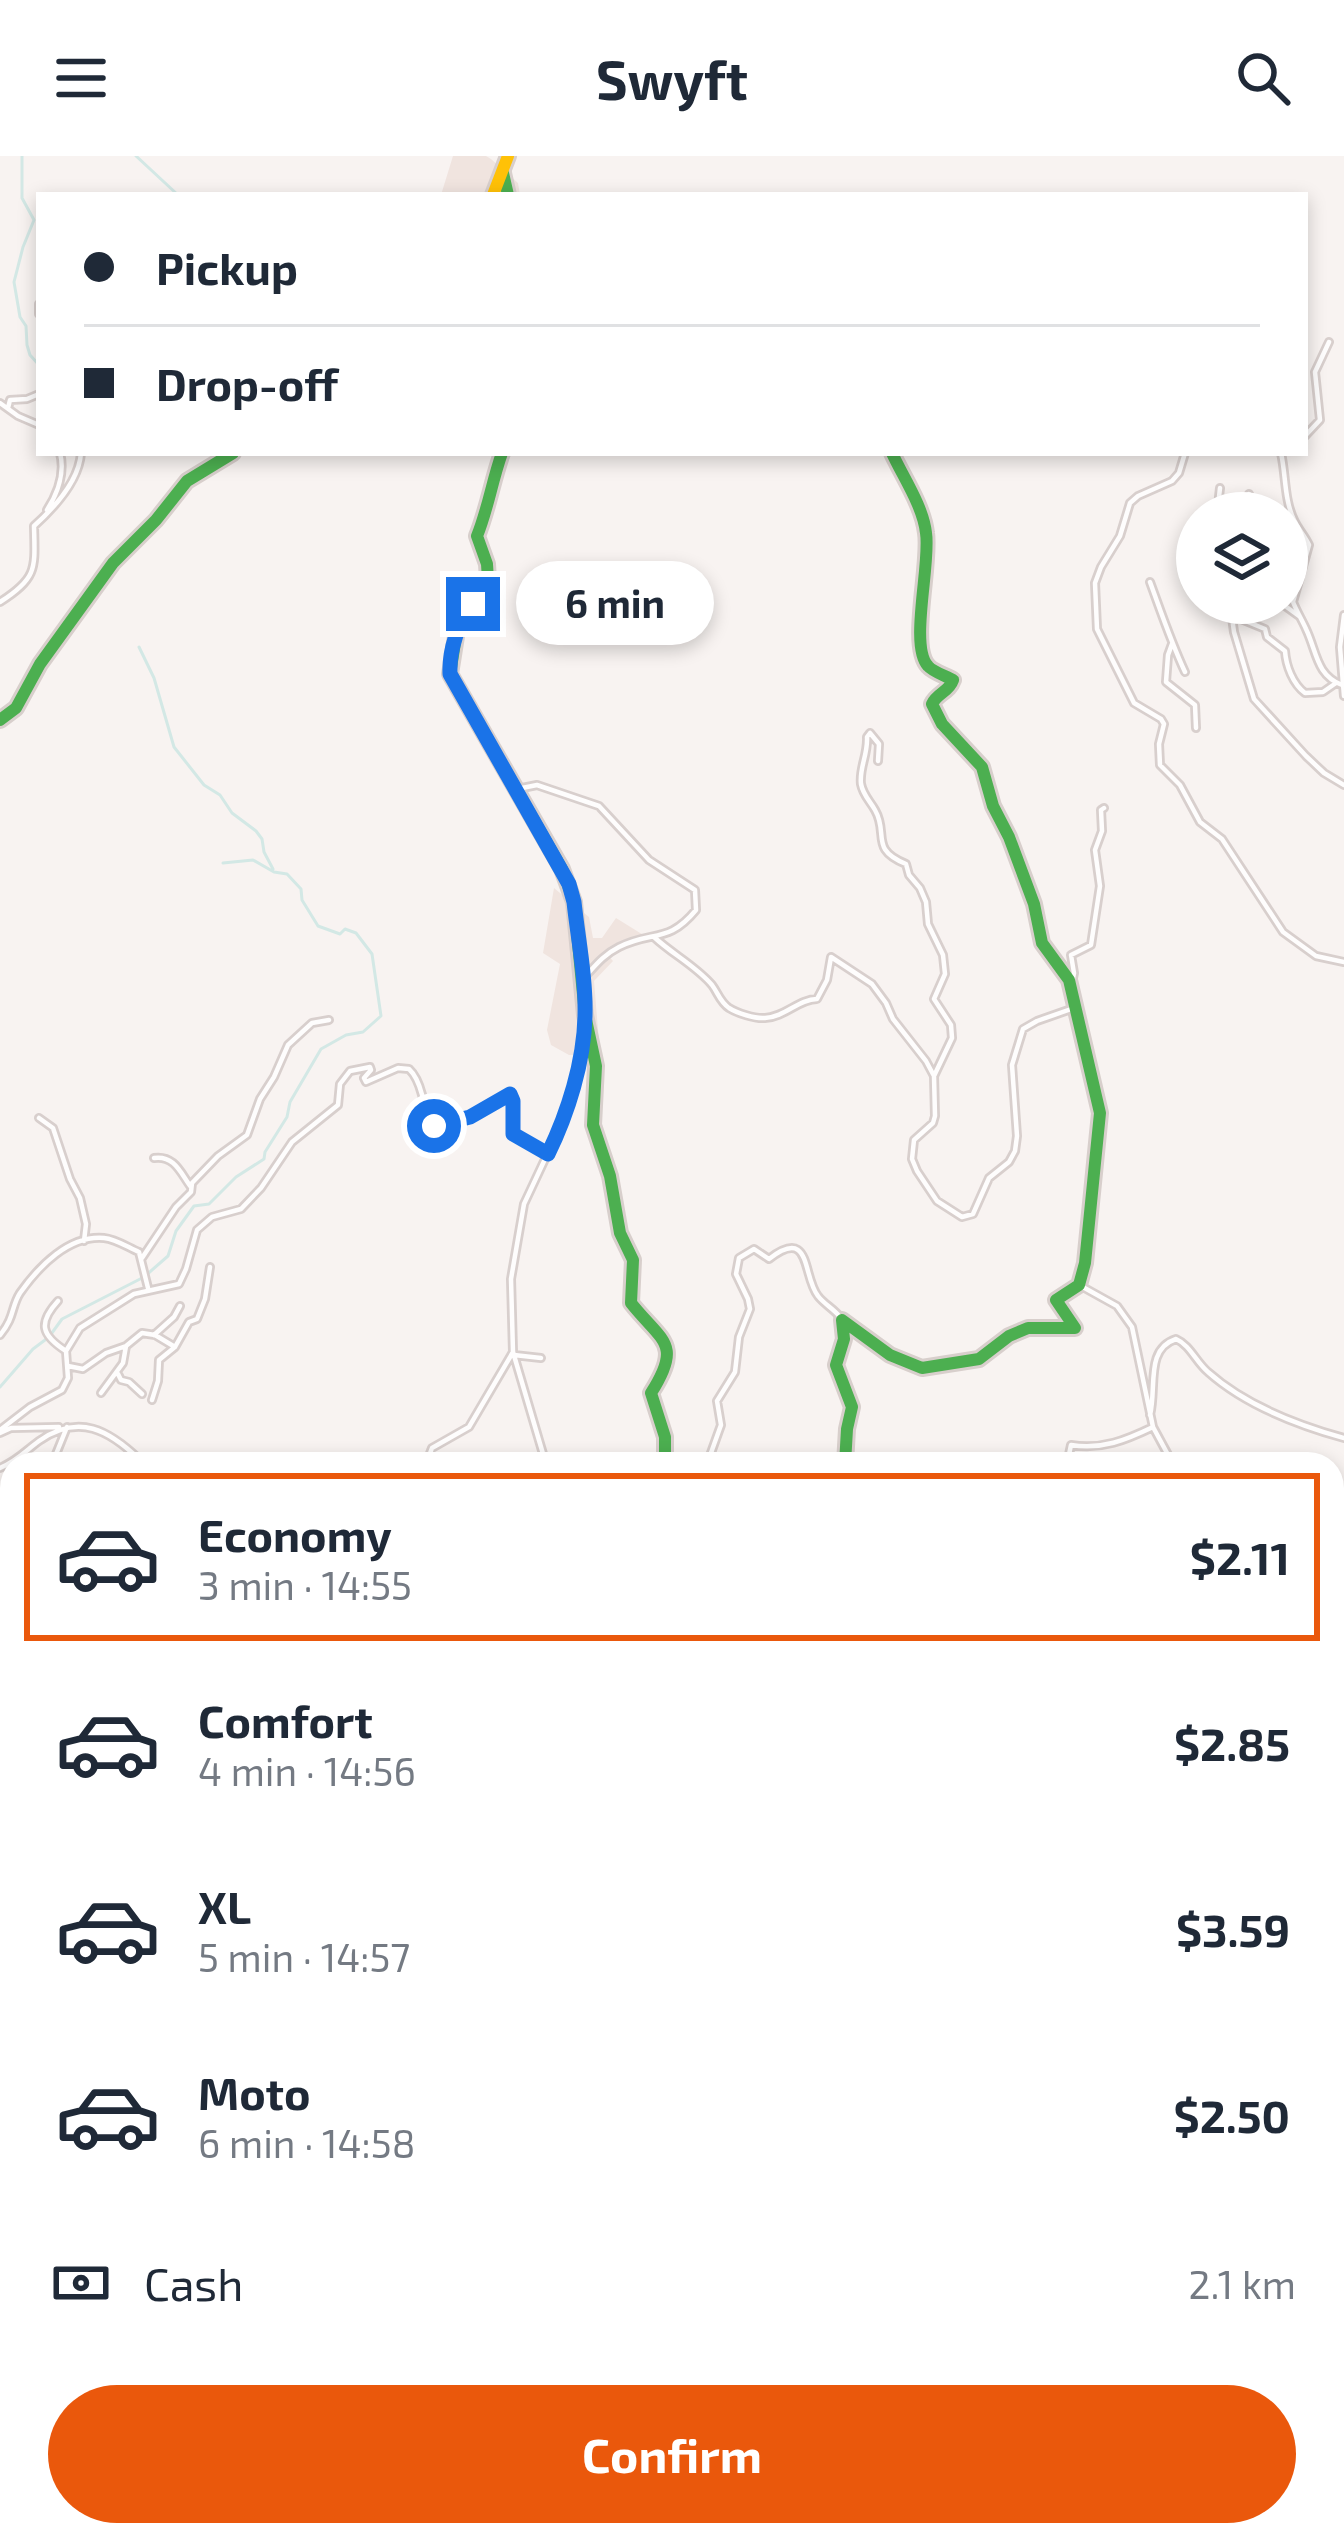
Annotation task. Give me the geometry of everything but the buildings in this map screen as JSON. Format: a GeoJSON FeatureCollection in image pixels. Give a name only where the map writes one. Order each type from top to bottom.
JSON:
{"type":"FeatureCollection","features":[{"type":"Feature","properties":{"kind":"street"},"geometry":{"type":"LineString","coordinates":[[494,192],[508,156]]}},
{"type":"Feature","properties":{"kind":"street"},"geometry":{"type":"LineString","coordinates":[[503,171],[507,192]]}},
{"type":"Feature","properties":{"kind":"street"},"geometry":{"type":"LineString","coordinates":[[1308,433],[1320,420],[1315,372],[1329,342]]}},
{"type":"Feature","properties":{"kind":"street"},"geometry":{"type":"LineString","coordinates":[[8,409],[10,400],[36,395]]}},
{"type":"Feature","properties":{"kind":"street"},"geometry":{"type":"LineString","coordinates":[[0,403],[36,423]]}},
{"type":"Feature","properties":{"kind":"street"},"geometry":{"type":"LineString","coordinates":[[39,521],[58,490],[61,456]]}},
{"type":"Feature","properties":{"kind":"street"},"geometry":{"type":"LineString","coordinates":[[0,602],[29,579],[37,550],[34,526],[75,476],[81,456]]}},
{"type":"Feature","properties":{"kind":"street"},"geometry":{"type":"LineString","coordinates":[[0,720],[16,708],[40,664],[113,563],[187,481],[228,456]]}},
{"type":"Feature","properties":{"kind":"street"},"geometry":{"type":"LineString","coordinates":[[501,456],[477,536],[488,566],[487,583],[465,614],[449,668],[572,892],[585,1015],[597,1076],[592,1125],[610,1176],[620,1233],[633,1260],[631,1303],[659,1331],[667,1352],[667,1366],[651,1393],[660,1412],[667,1452]]}},
{"type":"Feature","properties":{"kind":"street"},"geometry":{"type":"LineString","coordinates":[[711,1452],[721,1425],[717,1401],[735,1372],[739,1337],[750,1309],[736,1274],[739,1258],[754,1249],[768,1258],[782,1250],[800,1251],[816,1294],[842,1320],[890,1354],[922,1368],[979,1359],[1028,1328],[1075,1329],[1056,1300],[1079,1285],[1100,1100],[1067,977],[1042,943],[1034,904],[980,764],[942,724],[932,704],[953,680],[928,666],[923,656],[920,633],[927,534],[893,456]]}},
{"type":"Feature","properties":{"kind":"street"},"geometry":{"type":"LineString","coordinates":[[1184,456],[1172,481],[1130,503],[1120,536],[1097,574],[1097,629],[1134,703],[1162,719],[1160,765],[1180,785],[1200,822],[1222,839],[1283,932],[1316,956],[1344,962]]}},
{"type":"Feature","properties":{"kind":"street"},"geometry":{"type":"LineString","coordinates":[[1282,456],[1288,492]]}},
{"type":"Feature","properties":{"kind":"street"},"geometry":{"type":"LineString","coordinates":[[1150,582],[1185,672]]}},
{"type":"Feature","properties":{"kind":"street"},"geometry":{"type":"LineString","coordinates":[[1344,615],[1339,684],[1344,696]]}},
{"type":"Feature","properties":{"kind":"street"},"geometry":{"type":"LineString","coordinates":[[1233,624],[1254,699],[1306,756],[1344,785]]}},
{"type":"Feature","properties":{"kind":"street"},"geometry":{"type":"LineString","coordinates":[[1253,624],[1265,629],[1285,651],[1296,685],[1305,693],[1323,692],[1339,684]]}},
{"type":"Feature","properties":{"kind":"street"},"geometry":{"type":"LineString","coordinates":[[1303,624],[1315,659],[1324,674],[1339,684]]}},
{"type":"Feature","properties":{"kind":"street"},"geometry":{"type":"LineString","coordinates":[[1172,644],[1165,680],[1196,705],[1196,728]]}},
{"type":"Feature","properties":{"kind":"street"},"geometry":{"type":"LineString","coordinates":[[878,761],[879,744],[870,733],[862,787],[878,817],[880,842],[886,852],[906,864],[920,888],[928,925],[943,955],[945,974],[934,999],[951,1025],[952,1038],[934,1076]]}},
{"type":"Feature","properties":{"kind":"street"},"geometry":{"type":"LineString","coordinates":[[517,789],[537,785],[599,806],[649,860],[694,888],[695,913],[669,934],[614,949],[582,980]]}},
{"type":"Feature","properties":{"kind":"street"},"geometry":{"type":"LineString","coordinates":[[1070,988],[1071,955],[1091,945],[1100,886],[1095,850],[1104,808]]}},
{"type":"Feature","properties":{"kind":"street"},"geometry":{"type":"LineString","coordinates":[[654,937],[708,981],[726,1005],[759,1018],[818,998],[831,957],[872,984],[934,1076],[935,1116],[914,1140],[912,1159],[937,1201],[959,1216],[969,1216],[976,1209],[988,1180],[1015,1151],[1012,1065],[1023,1029],[1076,1007]]}},
{"type":"Feature","properties":{"kind":"street"},"geometry":{"type":"LineString","coordinates":[[542,1452],[513,1354],[511,1279],[526,1197],[557,1134],[577,1071],[585,1015]]}},
{"type":"Feature","properties":{"kind":"street"},"geometry":{"type":"LineString","coordinates":[[190,1187],[218,1156],[248,1135],[260,1099],[292,1040],[312,1023],[329,1020]]}},
{"type":"Feature","properties":{"kind":"street"},"geometry":{"type":"LineString","coordinates":[[0,1431],[62,1390],[67,1382],[66,1351],[86,1324],[134,1294],[182,1280],[197,1230],[212,1217],[237,1211],[250,1201],[292,1142],[338,1105],[340,1087],[350,1070],[370,1067],[366,1082],[398,1068],[409,1069],[416,1075],[429,1127],[470,1117],[510,1094],[513,1134],[548,1154]]}},
{"type":"Feature","properties":{"kind":"street"},"geometry":{"type":"LineString","coordinates":[[39,1118],[53,1128],[62,1147],[80,1198],[84,1241]]}},
{"type":"Feature","properties":{"kind":"street"},"geometry":{"type":"LineString","coordinates":[[142,1258],[191,1192],[181,1171],[169,1160],[154,1158]]}},
{"type":"Feature","properties":{"kind":"street"},"geometry":{"type":"LineString","coordinates":[[0,1335],[12,1318],[18,1295],[39,1270],[62,1249],[84,1241],[110,1239],[136,1250],[148,1290]]}},
{"type":"Feature","properties":{"kind":"street"},"geometry":{"type":"LineString","coordinates":[[152,1400],[158,1360],[176,1347],[183,1329],[198,1318],[210,1267]]}},
{"type":"Feature","properties":{"kind":"street"},"geometry":{"type":"LineString","coordinates":[[1079,1285],[1117,1306],[1132,1327],[1153,1427],[1167,1452]]}},
{"type":"Feature","properties":{"kind":"street"},"geometry":{"type":"LineString","coordinates":[[58,1301],[50,1310],[45,1333],[66,1351]]}},
{"type":"Feature","properties":{"kind":"street"},"geometry":{"type":"LineString","coordinates":[[154,1335],[180,1306]]}},
{"type":"Feature","properties":{"kind":"street"},"geometry":{"type":"LineString","coordinates":[[842,1320],[844,1339],[836,1365],[852,1407],[846,1452]]}},
{"type":"Feature","properties":{"kind":"street"},"geometry":{"type":"LineString","coordinates":[[68,1366],[83,1369],[144,1333],[176,1347]]}},
{"type":"Feature","properties":{"kind":"street"},"geometry":{"type":"LineString","coordinates":[[1150,1415],[1156,1355],[1163,1344],[1176,1339],[1183,1341],[1210,1374],[1256,1404],[1344,1438]]}},
{"type":"Feature","properties":{"kind":"street"},"geometry":{"type":"LineString","coordinates":[[101,1393],[118,1374],[126,1346]]}},
{"type":"Feature","properties":{"kind":"street"},"geometry":{"type":"LineString","coordinates":[[513,1354],[541,1358]]}},
{"type":"Feature","properties":{"kind":"street"},"geometry":{"type":"LineString","coordinates":[[430,1452],[469,1427],[513,1354]]}},
{"type":"Feature","properties":{"kind":"street"},"geometry":{"type":"LineString","coordinates":[[118,1374],[142,1394]]}},
{"type":"Feature","properties":{"kind":"street"},"geometry":{"type":"LineString","coordinates":[[0,1431],[83,1426],[108,1433],[131,1452]]}},
{"type":"Feature","properties":{"kind":"street"},"geometry":{"type":"LineString","coordinates":[[57,1452],[66,1427]]}},
{"type":"Feature","properties":{"kind":"street"},"geometry":{"type":"LineString","coordinates":[[27,1452],[66,1427]]}},
{"type":"Feature","properties":{"kind":"street"},"geometry":{"type":"LineString","coordinates":[[1069,1452],[1071,1445],[1112,1444],[1153,1427]]}},
{"type":"Feature","properties":{"kind":"shaded area"},"geometry":{"type":"Polygon","coordinates":[[[453,156],[486,156],[518,183],[520,192],[442,192],[453,156]]]}},
{"type":"Feature","properties":{"kind":"shaded area"},"geometry":{"type":"Polygon","coordinates":[[[554,888],[589,917],[593,938],[602,938],[616,918],[645,936],[604,951],[613,961],[594,981],[600,1054],[569,1055],[551,1045],[547,1030],[560,964],[543,953],[554,888]]]}},
{"type":"Feature","properties":{"kind":"waterway"},"geometry":{"type":"LineString","coordinates":[[22,156],[22,198],[34,220],[14,282],[27,345],[36,362]]}},
{"type":"Feature","properties":{"kind":"waterway"},"geometry":{"type":"LineString","coordinates":[[136,156],[175,192]]}},
{"type":"Feature","properties":{"kind":"waterway"},"geometry":{"type":"LineString","coordinates":[[139,647],[154,678],[174,747],[204,785],[256,831],[273,869]]}},
{"type":"Feature","properties":{"kind":"waterway"},"geometry":{"type":"LineString","coordinates":[[0,1387],[62,1319],[144,1277],[168,1256],[176,1231],[194,1206],[209,1204],[236,1177],[264,1159],[321,1049],[363,1032],[381,1016],[372,954],[356,933],[345,929],[340,934],[318,926],[302,900],[301,889],[287,874],[253,860],[223,863]]}},
{"type":"Feature","properties":{"kind":"traffic: fast"},"geometry":{"type":"LineString","coordinates":[[503,173],[507,192]]}},
{"type":"Feature","properties":{"kind":"traffic: fast"},"geometry":{"type":"LineString","coordinates":[[0,720],[16,708],[40,664],[113,563],[187,481],[228,456]]}},
{"type":"Feature","properties":{"kind":"traffic: fast"},"geometry":{"type":"LineString","coordinates":[[501,456],[477,536],[488,580],[457,630],[450,674],[562,869],[574,902],[585,1015],[596,1066],[593,1125],[610,1176],[620,1233],[633,1260],[631,1303],[659,1335],[667,1353],[651,1393],[665,1452]]}},
{"type":"Feature","properties":{"kind":"traffic: fast"},"geometry":{"type":"LineString","coordinates":[[846,1452],[852,1407],[836,1365],[844,1339],[842,1320],[890,1355],[922,1368],[979,1359],[1028,1328],[1075,1328],[1056,1300],[1079,1285],[1085,1263],[1100,1113],[1069,980],[1042,943],[1034,904],[982,767],[942,724],[932,704],[953,680],[930,668],[923,656],[920,623],[926,533],[917,502],[894,456]]}},
{"type":"Feature","properties":{"kind":"traffic: slow"},"geometry":{"type":"LineString","coordinates":[[494,192],[508,156]]}},
{"type":"Feature","properties":{"kind":"route"},"geometry":{"type":"LineString","coordinates":[[434,1126],[470,1117],[510,1094],[513,1134],[548,1154],[577,1071],[585,1015],[569,884],[450,674],[459,629],[473,604]]}}]}
